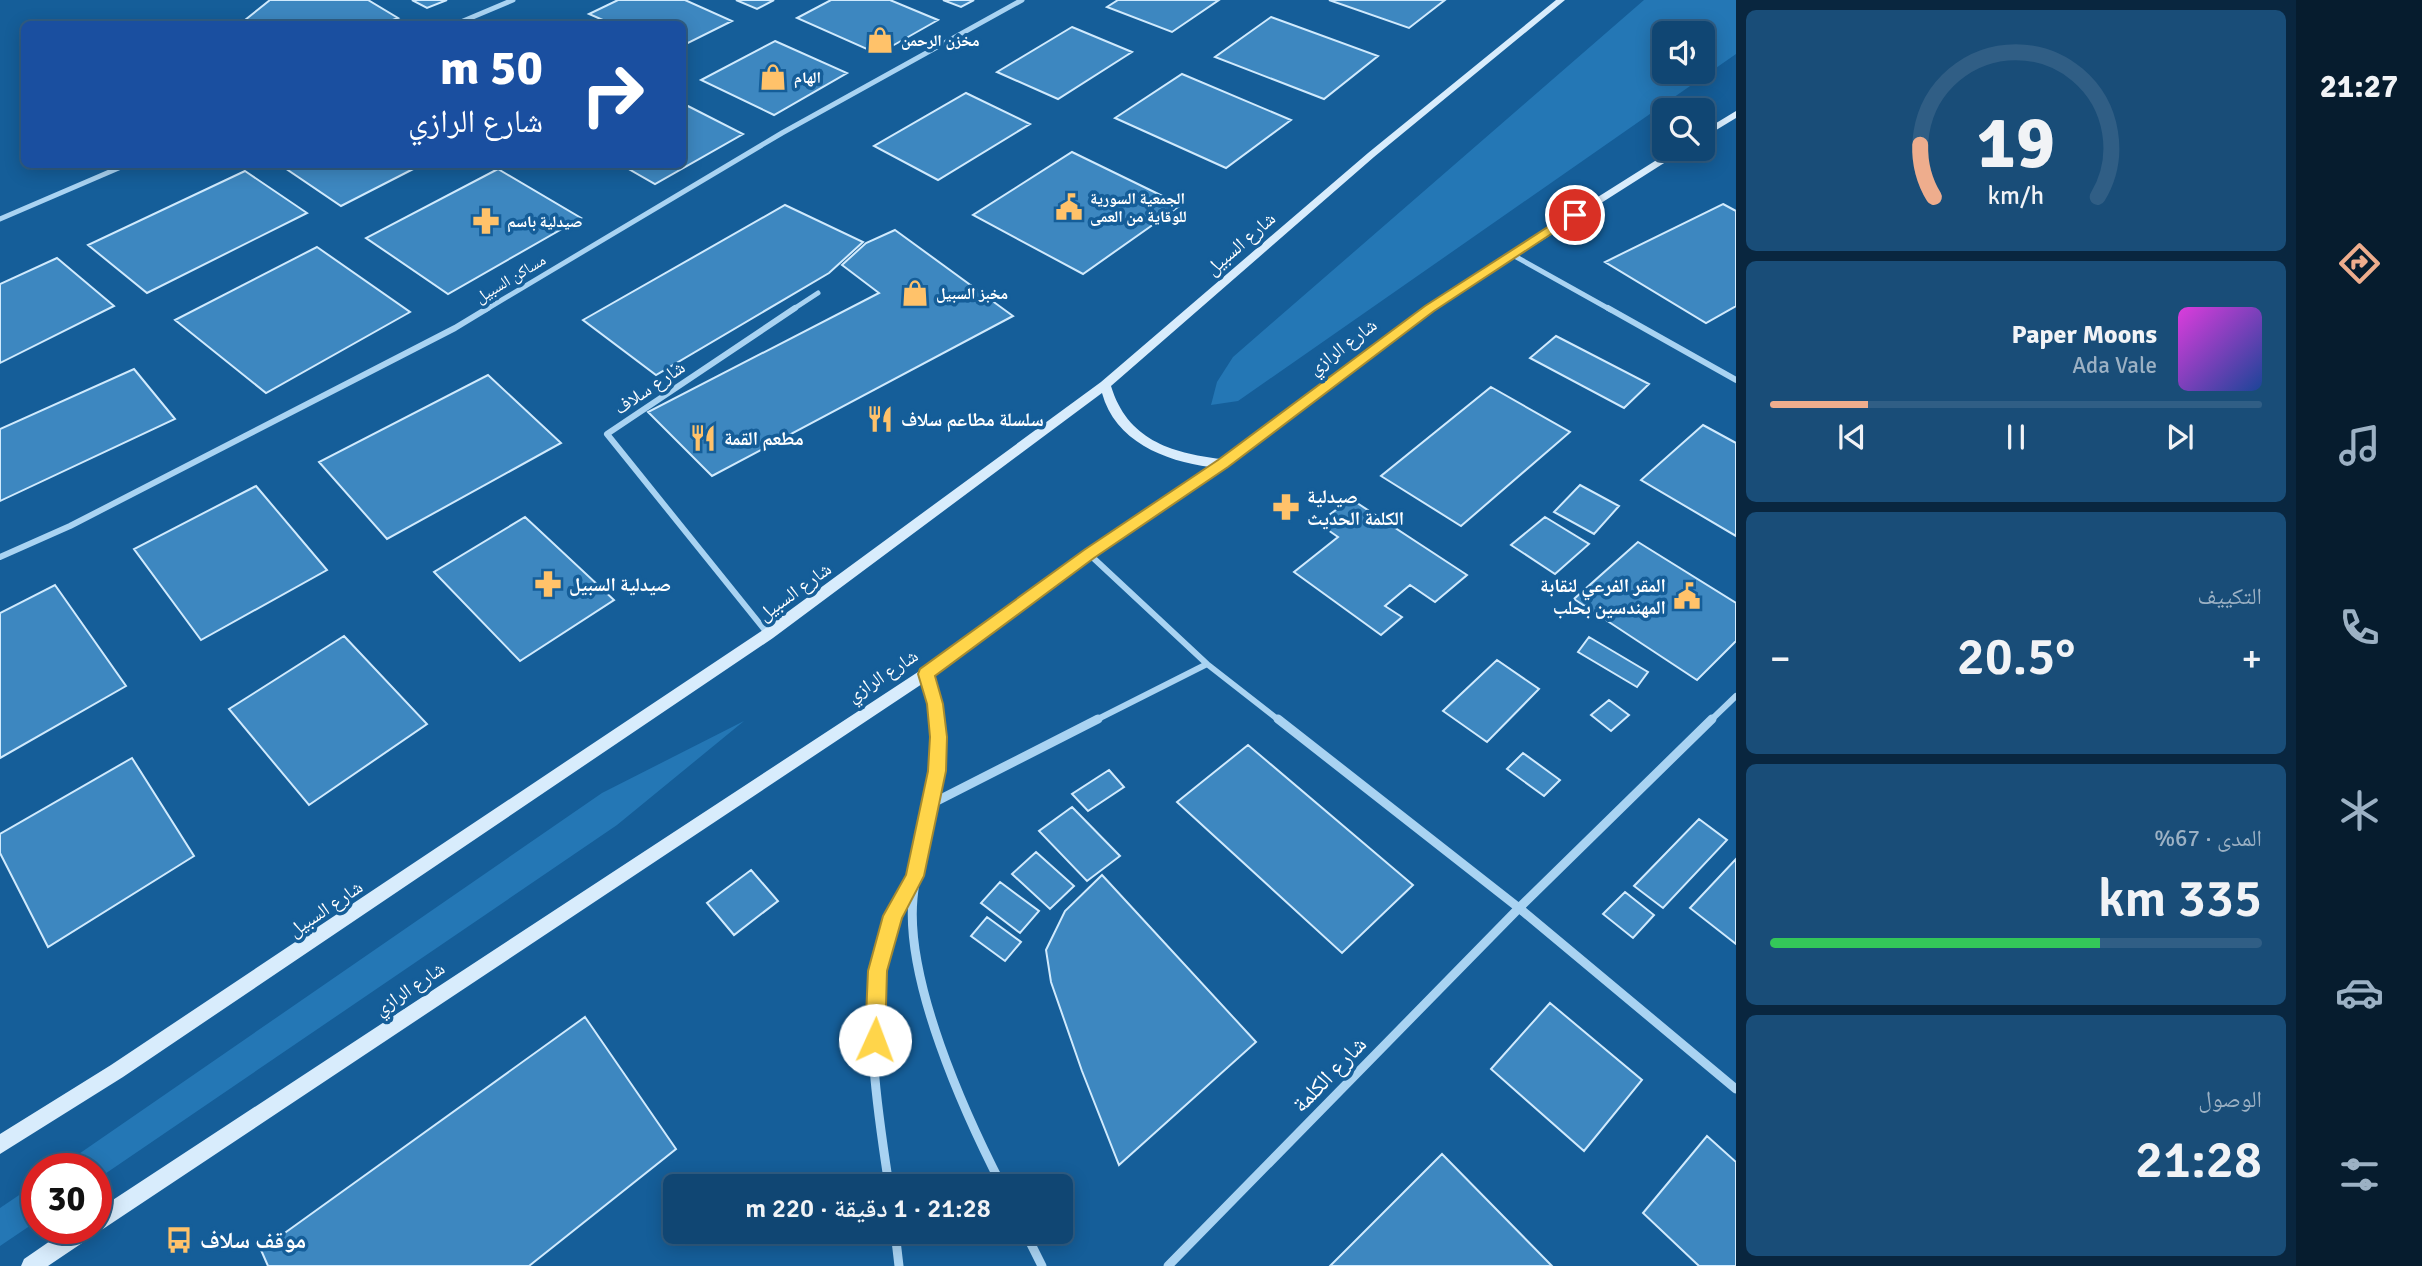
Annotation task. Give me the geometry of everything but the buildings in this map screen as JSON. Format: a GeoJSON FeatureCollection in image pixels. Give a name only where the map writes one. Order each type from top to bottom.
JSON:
{"type":"FeatureCollection","features":[{"type":"Feature","properties":{"kind":"main road","name":"شارع السبيل"},"geometry":{"type":"LineString","coordinates":[[0,1145],[117,1071],[768,634],[1104,385],[1371,155],[1561,0]]}},
{"type":"Feature","properties":{"kind":"main road"},"geometry":{"type":"LineString","coordinates":[[1715,127],[1736,114]]}},
{"type":"Feature","properties":{"kind":"main road","name":"شارع الرازي"},"geometry":{"type":"LineString","coordinates":[[112,1211],[926,674],[1089,554],[1223,464],[1429,308],[1661,161]]}},
{"type":"Feature","properties":{"kind":"main road"},"geometry":{"type":"LineString","coordinates":[[1104,385],[1114,414],[1140,439],[1178,457],[1223,464]]}},
{"type":"Feature","properties":{"kind":"main road"},"geometry":{"type":"LineString","coordinates":[[30,1266],[63,1244]]}},
{"type":"Feature","properties":{"kind":"street"},"geometry":{"type":"LineString","coordinates":[[463,21],[513,0]]}},
{"type":"Feature","properties":{"kind":"street","name":"مساكن السبيل"},"geometry":{"type":"LineString","coordinates":[[0,557],[70,526],[455,328],[782,133],[1022,0]]}},
{"type":"Feature","properties":{"kind":"street"},"geometry":{"type":"LineString","coordinates":[[0,219],[119,168]]}},
{"type":"Feature","properties":{"kind":"street"},"geometry":{"type":"LineString","coordinates":[[1511,254],[1736,380]]}},
{"type":"Feature","properties":{"kind":"street","name":"شارع سلاف"},"geometry":{"type":"LineString","coordinates":[[768,634],[607,434],[818,293]]}},
{"type":"Feature","properties":{"kind":"street"},"geometry":{"type":"LineString","coordinates":[[1727,374],[1736,369]]}},
{"type":"Feature","properties":{"kind":"street"},"geometry":{"type":"LineString","coordinates":[[1089,554],[1207,664],[1519,908],[1736,1089]]}},
{"type":"Feature","properties":{"kind":"street"},"geometry":{"type":"LineString","coordinates":[[929,805],[1207,664]]}},
{"type":"Feature","properties":{"kind":"street"},"geometry":{"type":"LineString","coordinates":[[926,674],[935,704],[939,737],[937,771],[915,876],[912,920],[916,965],[929,1012],[975,1133],[996,1174]]}},
{"type":"Feature","properties":{"kind":"street","name":"شارع الكلمة"},"geometry":{"type":"LineString","coordinates":[[1168,1266],[1519,908],[1736,696]]}},
{"type":"Feature","properties":{"kind":"street"},"geometry":{"type":"LineString","coordinates":[[887,1174],[881,1130],[875,1040],[878,971],[893,916],[915,876]]}},
{"type":"Feature","properties":{"kind":"street"},"geometry":{"type":"LineString","coordinates":[[896,1244],[899,1266]]}},
{"type":"Feature","properties":{"kind":"street"},"geometry":{"type":"LineString","coordinates":[[1031,1244],[1042,1266]]}},
{"type":"Feature","properties":{"kind":"shaded area"},"geometry":{"type":"Polygon","coordinates":[[[1644,0],[1736,0],[1736,54],[1715,69],[1715,21],[1652,21],[1652,84],[1693,84],[1673,98],[1652,98],[1652,113],[1238,401],[1211,405],[1217,382],[1233,357],[1644,0]]]}},
{"type":"Feature","properties":{"kind":"shaded area"},"geometry":{"type":"Polygon","coordinates":[[[744,721],[617,825],[112,1169],[112,1153],[80,1153],[602,793],[744,721]]]}},
{"type":"Feature","properties":{"kind":"shaded area"},"geometry":{"type":"Polygon","coordinates":[[[21,1194],[21,1232],[0,1246],[0,1208],[21,1194]]]}},
{"type":"Feature","properties":{"kind":"place","name":"مخزن الرحمن"},"geometry":{"type":"Point","coordinates":[880,40]}},
{"type":"Feature","properties":{"kind":"place","name":"الهام"},"geometry":{"type":"Point","coordinates":[773,77]}},
{"type":"Feature","properties":{"kind":"place","name":"الجمعية السورية للوقاية من العمى"},"geometry":{"type":"Point","coordinates":[1069,207]}},
{"type":"Feature","properties":{"kind":"place","name":"صيدلية باسم"},"geometry":{"type":"Point","coordinates":[486,221]}},
{"type":"Feature","properties":{"kind":"place","name":"مخبز السبيل"},"geometry":{"type":"Point","coordinates":[915,293]}},
{"type":"Feature","properties":{"kind":"place","name":"سلسلة مطاعم سلاف"},"geometry":{"type":"Point","coordinates":[880,419]}},
{"type":"Feature","properties":{"kind":"place","name":"مطعم القمة"},"geometry":{"type":"Point","coordinates":[703,438]}},
{"type":"Feature","properties":{"kind":"place","name":"صيدلية الكلمة الحديث"},"geometry":{"type":"Point","coordinates":[1286,507]}},
{"type":"Feature","properties":{"kind":"place","name":"صيدلية السبيل"},"geometry":{"type":"Point","coordinates":[548,584]}},
{"type":"Feature","properties":{"kind":"place","name":"المقر الفرعي لنقابة المهندسين بحلب"},"geometry":{"type":"Point","coordinates":[1687,596]}},
{"type":"Feature","properties":{"kind":"place","name":"موقف سلاف"},"geometry":{"type":"Point","coordinates":[179,1240]}},
{"type":"Feature","properties":{"kind":"route"},"geometry":{"type":"LineString","coordinates":[[875,1040],[878,971],[893,916],[915,876],[937,771],[939,737],[935,704],[926,674],[1089,554],[1223,464],[1429,308],[1575,215]]}}]}
